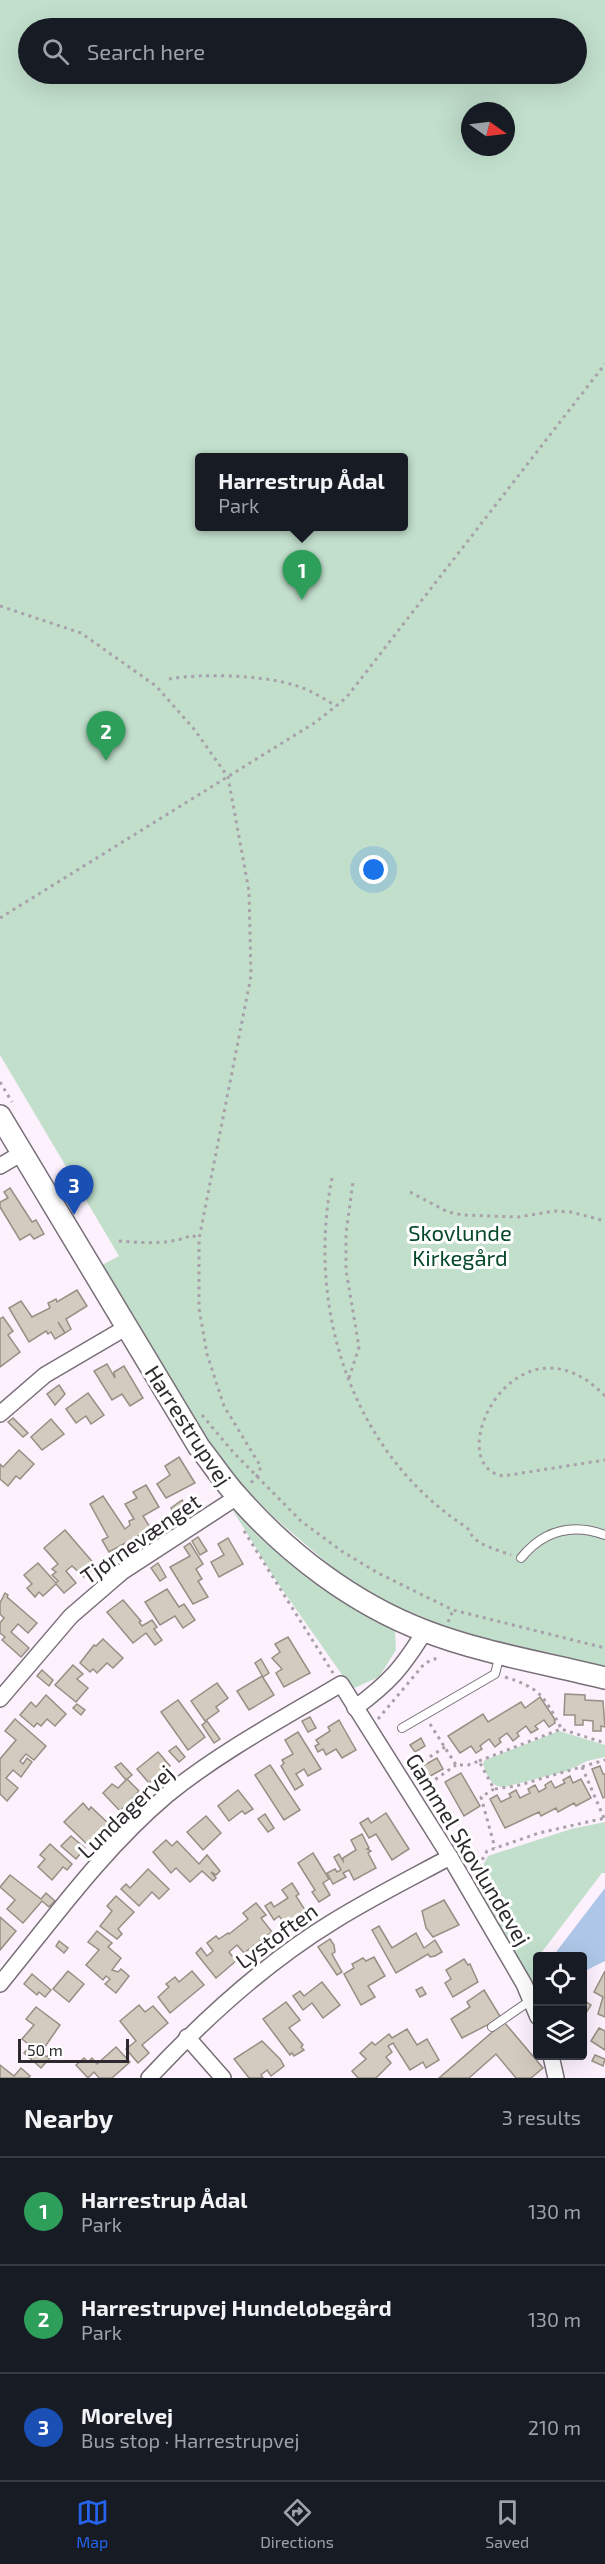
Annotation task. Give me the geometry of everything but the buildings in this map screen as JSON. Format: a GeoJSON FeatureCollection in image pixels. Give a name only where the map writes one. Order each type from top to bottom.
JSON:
{"type":"FeatureCollection","features":[{"type":"Feature","properties":{"kind":"street","name":"Harrestrupvej"},"geometry":{"type":"LineString","coordinates":[[6,1109],[22,1153],[232,1501],[290,1549],[349,1593],[388,1615],[425,1631],[501,1653],[605,1678]]}},
{"type":"Feature","properties":{"kind":"street"},"geometry":{"type":"LineString","coordinates":[[0,1166],[22,1153]]}},
{"type":"Feature","properties":{"kind":"street"},"geometry":{"type":"LineString","coordinates":[[0,1414],[45,1375],[127,1327]]}},
{"type":"Feature","properties":{"kind":"street","name":"Tjørnevænget"},"geometry":{"type":"LineString","coordinates":[[0,1699],[71,1616],[122,1572],[232,1501]]}},
{"type":"Feature","properties":{"kind":"street"},"geometry":{"type":"LineString","coordinates":[[356,1708],[387,1684],[405,1664],[425,1631]]}},
{"type":"Feature","properties":{"kind":"street","name":"Gammel Skovlundevej"},"geometry":{"type":"LineString","coordinates":[[341,1684],[450,1857],[524,1984],[533,2006]]}},
{"type":"Feature","properties":{"kind":"street","name":"Lundagervej"},"geometry":{"type":"LineString","coordinates":[[0,1984],[110,1851],[167,1796],[242,1742],[341,1684]]}},
{"type":"Feature","properties":{"kind":"street","name":"Lystoften"},"geometry":{"type":"LineString","coordinates":[[149,2078],[187,2037],[255,1976],[333,1921],[450,1857]]}},
{"type":"Feature","properties":{"kind":"street"},"geometry":{"type":"LineString","coordinates":[[187,2037],[223,2078]]}},
{"type":"Feature","properties":{"kind":"street"},"geometry":{"type":"LineString","coordinates":[[551,2060],[556,2078]]}},
{"type":"Feature","properties":{"kind":"lane"},"geometry":{"type":"LineString","coordinates":[[521,1558],[531,1545],[544,1536],[565,1528],[589,1529],[605,1535]]}},
{"type":"Feature","properties":{"kind":"lane"},"geometry":{"type":"LineString","coordinates":[[402,1728],[495,1674],[501,1653]]}},
{"type":"Feature","properties":{"kind":"lane"},"geometry":{"type":"LineString","coordinates":[[492,2027],[531,2000]]}},
{"type":"Feature","properties":{"kind":"path"},"geometry":{"type":"LineString","coordinates":[[0,918],[316,722],[336,706],[352,691],[605,364]]}},
{"type":"Feature","properties":{"kind":"path"},"geometry":{"type":"LineString","coordinates":[[0,606],[81,633],[156,686],[194,729],[228,777],[249,891],[251,976],[199,1239],[199,1308],[207,1354],[224,1406],[261,1467],[257,1476]]}},
{"type":"Feature","properties":{"kind":"path"},"geometry":{"type":"LineString","coordinates":[[169,679],[190,676],[265,680],[295,685],[336,706]]}},
{"type":"Feature","properties":{"kind":"path"},"geometry":{"type":"LineString","coordinates":[[0,1082],[6,1109]]}},
{"type":"Feature","properties":{"kind":"path"},"geometry":{"type":"LineString","coordinates":[[332,1178],[325,1234],[325,1273],[333,1331],[349,1378],[373,1432],[389,1457],[421,1494],[440,1511],[469,1529],[474,1537],[521,1558]]}},
{"type":"Feature","properties":{"kind":"path"},"geometry":{"type":"LineString","coordinates":[[349,1378],[360,1347],[346,1270],[346,1233],[353,1182]]}},
{"type":"Feature","properties":{"kind":"path"},"geometry":{"type":"LineString","coordinates":[[410,1192],[448,1212],[464,1215],[518,1216],[554,1211],[571,1212],[605,1221]]}},
{"type":"Feature","properties":{"kind":"path"},"geometry":{"type":"LineString","coordinates":[[119,1241],[146,1243],[185,1239],[192,1235],[199,1239]]}},
{"type":"Feature","properties":{"kind":"path"},"geometry":{"type":"LineString","coordinates":[[605,1396],[590,1382],[571,1372],[548,1368],[524,1374],[507,1384],[493,1400],[485,1415],[480,1439],[482,1457],[486,1466],[492,1472],[503,1476],[605,1460]]}},
{"type":"Feature","properties":{"kind":"path"},"geometry":{"type":"LineString","coordinates":[[198,1410],[301,1521],[343,1552],[389,1579],[453,1610],[605,1648]]}},
{"type":"Feature","properties":{"kind":"path"},"geometry":{"type":"LineString","coordinates":[[232,1501],[341,1684]]}},
{"type":"Feature","properties":{"kind":"path"},"geometry":{"type":"LineString","coordinates":[[495,1674],[528,1684],[542,1695],[561,1729]]}},
{"type":"Feature","properties":{"kind":"path"},"geometry":{"type":"LineString","coordinates":[[424,1715],[456,1765]]}},
{"type":"Feature","properties":{"kind":"path"},"geometry":{"type":"LineString","coordinates":[[411,1796],[456,1765],[468,1765],[561,1729],[605,1743]]}},
{"type":"Feature","properties":{"kind":"path"},"geometry":{"type":"LineString","coordinates":[[399,1777],[445,1747]]}},
{"type":"Feature","properties":{"kind":"path"},"geometry":{"type":"LineString","coordinates":[[495,1848],[481,1797],[494,1789],[516,1786],[605,1760]]}},
{"type":"Feature","properties":{"kind":"path"},"geometry":{"type":"LineString","coordinates":[[479,1761],[494,1789]]}},
{"type":"Feature","properties":{"kind":"path"},"geometry":{"type":"LineString","coordinates":[[463,1880],[475,1873],[487,1851],[539,1833],[605,1818],[582,1767]]}},
{"type":"Feature","properties":{"kind":"green space","name":"Skovlunde Kirkegård"},"geometry":{"type":"Polygon","coordinates":[[[0,0],[605,0],[605,1670],[455,1632],[397,1610],[354,1586],[249,1496],[206,1441],[102,1265],[119,1256],[0,1055],[0,0]]]}},
{"type":"Feature","properties":{"kind":"green space"},"geometry":{"type":"Polygon","coordinates":[[[232,1509],[301,1567],[395,1628],[396,1650],[379,1677],[352,1689],[277,1582],[232,1509]]]}},
{"type":"Feature","properties":{"kind":"green space"},"geometry":{"type":"Polygon","coordinates":[[[559,1731],[605,1745],[605,1757],[587,1761],[567,1771],[504,1787],[492,1783],[483,1763],[485,1760],[559,1731]]]}},
{"type":"Feature","properties":{"kind":"green space"},"geometry":{"type":"Polygon","coordinates":[[[605,1822],[605,1873],[602,1873],[542,1952],[533,1952],[533,1984],[484,1906],[475,1880],[488,1856],[571,1829],[605,1822]]]}},
{"type":"Feature","properties":{"kind":"water"},"geometry":{"type":"Polygon","coordinates":[[[605,1888],[605,1961],[587,1970],[587,1952],[556,1952],[605,1888]]]}},
{"type":"Feature","properties":{"kind":"place","name":"Harrestrup Ådal"},"geometry":{"type":"Point","coordinates":[302,600]}},
{"type":"Feature","properties":{"kind":"place","name":"Harrestrupvej Hundeløbegård"},"geometry":{"type":"Point","coordinates":[106,761]}},
{"type":"Feature","properties":{"kind":"place","name":"Morelvej"},"geometry":{"type":"Point","coordinates":[74,1215]}}]}
